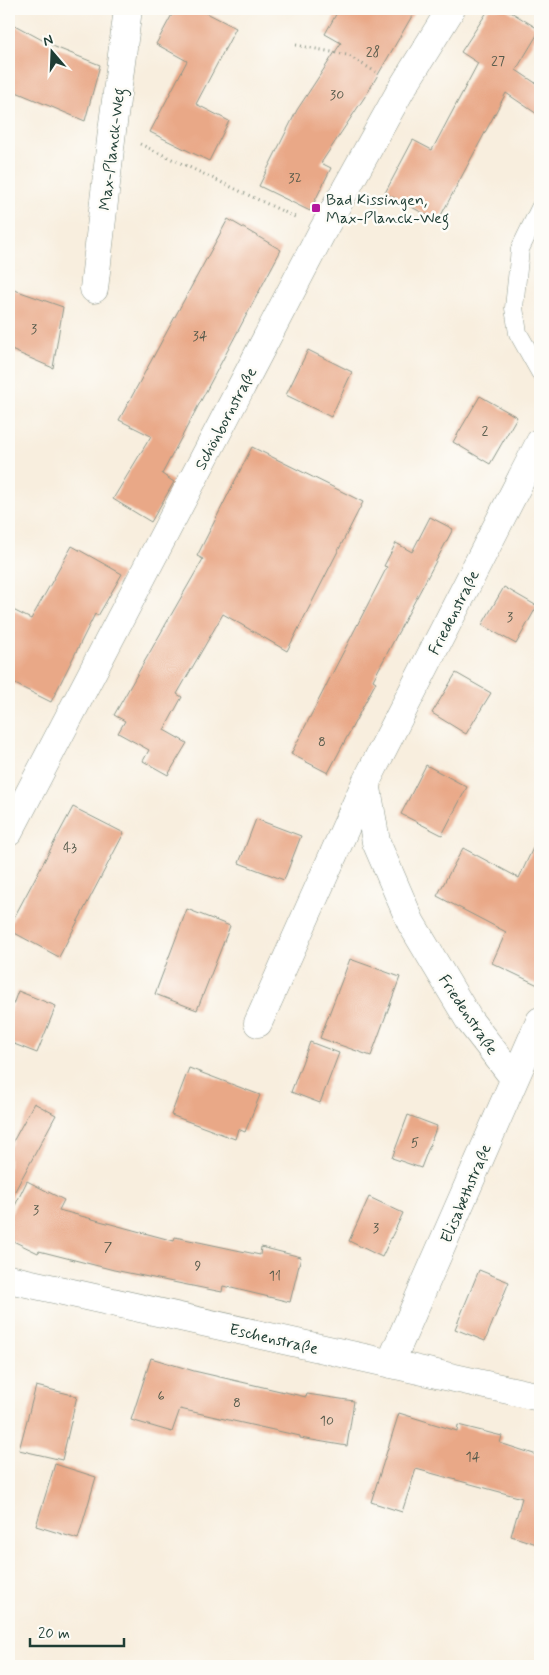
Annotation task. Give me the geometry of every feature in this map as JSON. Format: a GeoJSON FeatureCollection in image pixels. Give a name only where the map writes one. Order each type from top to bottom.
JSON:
{"type":"FeatureCollection","features":[{"type":"Feature","properties":{"kind":"street","name":"Max-Planck-Weg"},"geometry":{"type":"LineString","coordinates":[[94,289],[128,9]]}},
{"type":"Feature","properties":{"kind":"street","name":"Schönbornstraße"},"geometry":{"type":"LineString","coordinates":[[9,832],[323,230],[402,88],[451,9]]}},
{"type":"Feature","properties":{"kind":"street","name":"Friedenstraße"},"geometry":{"type":"LineString","coordinates":[[258,1023],[366,782],[540,442]]}},
{"type":"Feature","properties":{"kind":"street","name":"Friedenstraße"},"geometry":{"type":"LineString","coordinates":[[366,782],[376,842],[411,923],[469,1020],[514,1078]]}},
{"type":"Feature","properties":{"kind":"street","name":"Elisabethstraße"},"geometry":{"type":"LineString","coordinates":[[390,1364],[540,1021]]}},
{"type":"Feature","properties":{"kind":"street","name":"Eschenstraße"},"geometry":{"type":"LineString","coordinates":[[9,1279],[540,1397]]}},
{"type":"Feature","properties":{"kind":"lane"},"geometry":{"type":"LineString","coordinates":[[540,208],[520,249],[514,308],[518,333],[540,372]]}},
{"type":"Feature","properties":{"kind":"path"},"geometry":{"type":"LineString","coordinates":[[296,45],[347,56],[402,88]]}},
{"type":"Feature","properties":{"kind":"path"},"geometry":{"type":"LineString","coordinates":[[112,131],[323,230]]}},
{"type":"Feature","properties":{"kind":"building"},"geometry":{"type":"Polygon","coordinates":[[[175,9],[199,9],[236,28],[196,104],[229,121],[209,161],[150,132],[187,61],[156,44],[175,9]]]}},
{"type":"Feature","properties":{"kind":"building"},"geometry":{"type":"Polygon","coordinates":[[[339,9],[416,9],[368,92],[321,163],[331,168],[310,211],[259,186],[297,110],[341,43],[325,34],[339,9]]]}},
{"type":"Feature","properties":{"kind":"building"},"geometry":{"type":"Polygon","coordinates":[[[489,9],[506,9],[540,30],[516,70],[540,86],[540,116],[506,93],[438,221],[385,193],[413,140],[432,150],[478,63],[461,52],[489,9]]]}},
{"type":"Feature","properties":{"kind":"building"},"geometry":{"type":"Polygon","coordinates":[[[9,22],[55,47],[100,65],[85,121],[9,89],[9,22]]]}},
{"type":"Feature","properties":{"kind":"building"},"geometry":{"type":"Polygon","coordinates":[[[228,219],[281,250],[162,474],[174,482],[151,522],[113,499],[151,436],[119,420],[228,219]]]}},
{"type":"Feature","properties":{"kind":"building"},"geometry":{"type":"Polygon","coordinates":[[[9,288],[63,307],[53,368],[9,349],[9,288]]]}},
{"type":"Feature","properties":{"kind":"building"},"geometry":{"type":"Polygon","coordinates":[[[308,350],[352,372],[331,417],[286,395],[308,350]]]}},
{"type":"Feature","properties":{"kind":"building"},"geometry":{"type":"Polygon","coordinates":[[[480,396],[517,417],[490,464],[453,442],[480,396]]]}},
{"type":"Feature","properties":{"kind":"building"},"geometry":{"type":"Polygon","coordinates":[[[252,447],[363,502],[287,651],[223,614],[177,694],[182,697],[164,730],[187,743],[168,775],[143,761],[149,750],[118,733],[125,721],[114,715],[203,559],[197,556],[252,447]]]}},
{"type":"Feature","properties":{"kind":"building"},"geometry":{"type":"Polygon","coordinates":[[[430,517],[453,529],[373,680],[376,682],[328,773],[291,754],[387,567],[384,566],[396,543],[412,552],[430,517]]]}},
{"type":"Feature","properties":{"kind":"building"},"geometry":{"type":"Polygon","coordinates":[[[72,546],[122,574],[98,616],[95,614],[51,702],[9,681],[9,608],[31,619],[72,546]]]}},
{"type":"Feature","properties":{"kind":"building"},"geometry":{"type":"Polygon","coordinates":[[[504,587],[537,606],[516,644],[482,625],[504,587]]]}},
{"type":"Feature","properties":{"kind":"building"},"geometry":{"type":"Polygon","coordinates":[[[456,673],[491,693],[466,734],[432,713],[456,673]]]}},
{"type":"Feature","properties":{"kind":"building"},"geometry":{"type":"Polygon","coordinates":[[[426,765],[467,787],[442,835],[401,814],[426,765]]]}},
{"type":"Feature","properties":{"kind":"building"},"geometry":{"type":"Polygon","coordinates":[[[73,807],[124,833],[59,957],[9,930],[9,927],[73,807]]]}},
{"type":"Feature","properties":{"kind":"building"},"geometry":{"type":"Polygon","coordinates":[[[256,819],[301,836],[284,880],[239,863],[256,819]]]}},
{"type":"Feature","properties":{"kind":"building"},"geometry":{"type":"Polygon","coordinates":[[[540,833],[540,986],[492,963],[506,932],[437,896],[463,848],[519,878],[540,833]]]}},
{"type":"Feature","properties":{"kind":"building"},"geometry":{"type":"Polygon","coordinates":[[[187,909],[230,926],[197,1010],[155,994],[187,909]]]}},
{"type":"Feature","properties":{"kind":"building"},"geometry":{"type":"Polygon","coordinates":[[[350,959],[400,977],[371,1056],[320,1038],[350,959]]]}},
{"type":"Feature","properties":{"kind":"building"},"geometry":{"type":"Polygon","coordinates":[[[18,991],[56,1006],[37,1053],[9,1042],[9,1015],[18,991]]]}},
{"type":"Feature","properties":{"kind":"building"},"geometry":{"type":"Polygon","coordinates":[[[310,1042],[339,1053],[320,1103],[291,1092],[310,1042]]]}},
{"type":"Feature","properties":{"kind":"building"},"geometry":{"type":"Polygon","coordinates":[[[189,1068],[260,1095],[245,1132],[238,1129],[235,1139],[171,1115],[189,1068]]]}},
{"type":"Feature","properties":{"kind":"building"},"geometry":{"type":"Polygon","coordinates":[[[34,1103],[56,1115],[9,1202],[9,1149],[34,1103]]]}},
{"type":"Feature","properties":{"kind":"building"},"geometry":{"type":"Polygon","coordinates":[[[408,1115],[437,1126],[421,1168],[392,1158],[408,1115]]]}},
{"type":"Feature","properties":{"kind":"building"},"geometry":{"type":"Polygon","coordinates":[[[27,1181],[64,1200],[59,1210],[174,1241],[175,1237],[260,1255],[261,1247],[301,1257],[290,1302],[223,1286],[222,1292],[114,1270],[39,1251],[38,1253],[9,1239],[9,1218],[27,1181]]]}},
{"type":"Feature","properties":{"kind":"building"},"geometry":{"type":"Polygon","coordinates":[[[369,1197],[403,1213],[382,1257],[349,1241],[369,1197]]]}},
{"type":"Feature","properties":{"kind":"building"},"geometry":{"type":"Polygon","coordinates":[[[479,1270],[509,1282],[485,1341],[455,1329],[479,1270]]]}},
{"type":"Feature","properties":{"kind":"building"},"geometry":{"type":"Polygon","coordinates":[[[151,1358],[194,1371],[306,1397],[307,1394],[354,1401],[347,1446],[300,1438],[300,1436],[180,1409],[172,1432],[131,1420],[151,1358]]]}},
{"type":"Feature","properties":{"kind":"building"},"geometry":{"type":"Polygon","coordinates":[[[36,1386],[77,1396],[62,1460],[19,1450],[36,1386]]]}},
{"type":"Feature","properties":{"kind":"building"},"geometry":{"type":"Polygon","coordinates":[[[399,1413],[457,1431],[458,1425],[502,1436],[500,1443],[540,1456],[540,1545],[511,1536],[522,1498],[416,1469],[402,1512],[371,1502],[399,1413]]]}},
{"type":"Feature","properties":{"kind":"building"},"geometry":{"type":"Polygon","coordinates":[[[55,1464],[96,1477],[78,1539],[36,1526],[55,1464]]]}},
{"type":"Feature","properties":{"kind":"place","name":"Bad Kissingen, Max-Planck-Weg"},"geometry":{"type":"Point","coordinates":[316,208]}}]}
